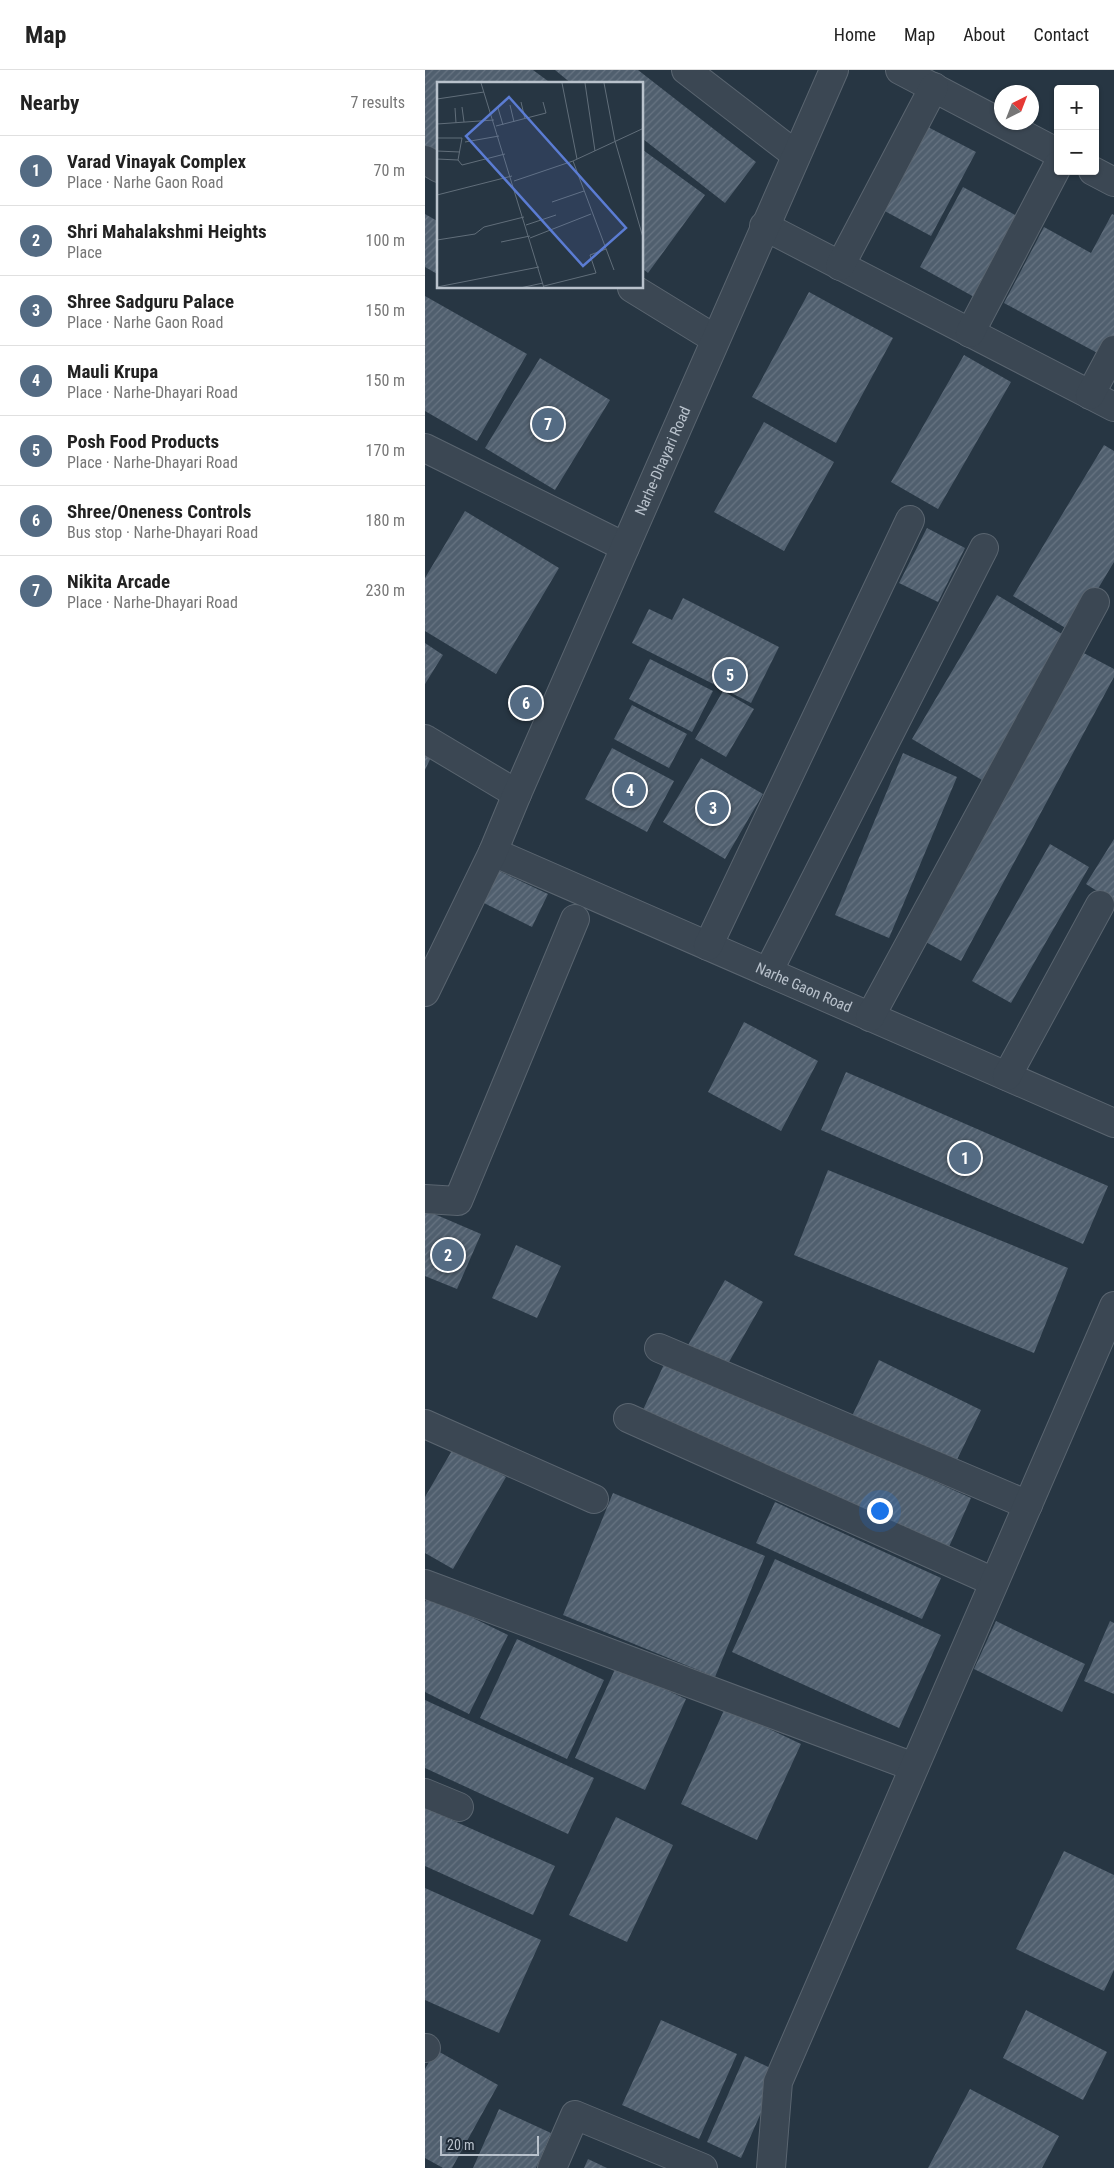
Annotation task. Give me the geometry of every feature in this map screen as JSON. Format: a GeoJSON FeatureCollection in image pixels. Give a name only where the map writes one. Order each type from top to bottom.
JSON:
{"type":"FeatureCollection","features":[{"type":"Feature","properties":{"kind":"street"},"geometry":{"type":"LineString","coordinates":[[686,70],[796,155]]}},
{"type":"Feature","properties":{"kind":"street","name":"Narhe-Dhayari Road"},"geometry":{"type":"LineString","coordinates":[[425,992],[493,852],[833,70]]}},
{"type":"Feature","properties":{"kind":"street"},"geometry":{"type":"LineString","coordinates":[[900,70],[1054,151]]}},
{"type":"Feature","properties":{"kind":"street"},"geometry":{"type":"LineString","coordinates":[[840,266],[934,88]]}},
{"type":"Feature","properties":{"kind":"street"},"geometry":{"type":"LineString","coordinates":[[425,160],[437,167]]}},
{"type":"Feature","properties":{"kind":"street"},"geometry":{"type":"LineString","coordinates":[[970,333],[1054,173]]}},
{"type":"Feature","properties":{"kind":"street"},"geometry":{"type":"LineString","coordinates":[[1099,174],[1114,182]]}},
{"type":"Feature","properties":{"kind":"street"},"geometry":{"type":"LineString","coordinates":[[765,226],[1114,407]]}},
{"type":"Feature","properties":{"kind":"street"},"geometry":{"type":"LineString","coordinates":[[634,289],[715,338]]}},
{"type":"Feature","properties":{"kind":"street"},"geometry":{"type":"LineString","coordinates":[[1090,395],[1114,350]]}},
{"type":"Feature","properties":{"kind":"street"},"geometry":{"type":"LineString","coordinates":[[425,448],[625,547]]}},
{"type":"Feature","properties":{"kind":"street"},"geometry":{"type":"LineString","coordinates":[[708,946],[911,520]]}},
{"type":"Feature","properties":{"kind":"street"},"geometry":{"type":"LineString","coordinates":[[768,972],[984,548]]}},
{"type":"Feature","properties":{"kind":"street"},"geometry":{"type":"LineString","coordinates":[[870,1017],[1095,602]]}},
{"type":"Feature","properties":{"kind":"street"},"geometry":{"type":"LineString","coordinates":[[425,739],[517,794]]}},
{"type":"Feature","properties":{"kind":"street","name":"Narhe Gaon Road"},"geometry":{"type":"LineString","coordinates":[[493,852],[1114,1123]]}},
{"type":"Feature","properties":{"kind":"street"},"geometry":{"type":"LineString","coordinates":[[1007,1076],[1100,905]]}},
{"type":"Feature","properties":{"kind":"street"},"geometry":{"type":"LineString","coordinates":[[425,1199],[458,1201],[575,919]]}},
{"type":"Feature","properties":{"kind":"street"},"geometry":{"type":"LineString","coordinates":[[771,2168],[778,2082],[1114,1306]]}},
{"type":"Feature","properties":{"kind":"street"},"geometry":{"type":"LineString","coordinates":[[659,1348],[1027,1505]]}},
{"type":"Feature","properties":{"kind":"street"},"geometry":{"type":"LineString","coordinates":[[628,1418],[994,1582]]}},
{"type":"Feature","properties":{"kind":"street"},"geometry":{"type":"LineString","coordinates":[[425,1424],[594,1499]]}},
{"type":"Feature","properties":{"kind":"street"},"geometry":{"type":"LineString","coordinates":[[425,1584],[914,1767]]}},
{"type":"Feature","properties":{"kind":"street"},"geometry":{"type":"LineString","coordinates":[[425,1793],[459,1807]]}},
{"type":"Feature","properties":{"kind":"street"},"geometry":{"type":"LineString","coordinates":[[552,2168],[575,2115],[703,2168]]}},
{"type":"Feature","properties":{"kind":"building"},"geometry":{"type":"Polygon","coordinates":[[[425,70],[533,70],[549,82],[437,82],[437,156],[425,147],[425,70]]]}},
{"type":"Feature","properties":{"kind":"building"},"geometry":{"type":"Polygon","coordinates":[[[555,70],[638,70],[756,162],[725,203],[644,140],[644,82],[570,82],[555,70]]]}},
{"type":"Feature","properties":{"kind":"building"},"geometry":{"type":"Polygon","coordinates":[[[926,126],[976,152],[931,236],[881,209],[926,126]]]}},
{"type":"Feature","properties":{"kind":"building"},"geometry":{"type":"Polygon","coordinates":[[[644,151],[705,195],[648,273],[644,270],[644,151]]]}},
{"type":"Feature","properties":{"kind":"building"},"geometry":{"type":"Polygon","coordinates":[[[963,187],[1019,217],[976,298],[920,267],[963,187]]]}},
{"type":"Feature","properties":{"kind":"building"},"geometry":{"type":"Polygon","coordinates":[[[425,214],[437,221],[437,274],[425,267],[425,214]]]}},
{"type":"Feature","properties":{"kind":"building"},"geometry":{"type":"Polygon","coordinates":[[[1112,214],[1114,215],[1114,339],[1105,357],[1004,303],[1044,227],[1091,253],[1112,214]]]}},
{"type":"Feature","properties":{"kind":"building"},"geometry":{"type":"Polygon","coordinates":[[[809,292],[893,338],[836,443],[752,397],[809,292]]]}},
{"type":"Feature","properties":{"kind":"building"},"geometry":{"type":"Polygon","coordinates":[[[425,296],[527,354],[477,441],[425,411],[425,296]]]}},
{"type":"Feature","properties":{"kind":"building"},"geometry":{"type":"Polygon","coordinates":[[[964,355],[1011,382],[938,509],[891,482],[964,355]]]}},
{"type":"Feature","properties":{"kind":"building"},"geometry":{"type":"Polygon","coordinates":[[[540,358],[610,400],[555,490],[485,448],[540,358]]]}},
{"type":"Feature","properties":{"kind":"building"},"geometry":{"type":"Polygon","coordinates":[[[764,422],[834,462],[784,551],[714,512],[764,422]]]}},
{"type":"Feature","properties":{"kind":"building"},"geometry":{"type":"Polygon","coordinates":[[[1104,445],[1114,451],[1114,562],[1072,632],[1013,596],[1104,445]]]}},
{"type":"Feature","properties":{"kind":"building"},"geometry":{"type":"Polygon","coordinates":[[[465,511],[559,568],[496,674],[425,631],[425,578],[465,511]]]}},
{"type":"Feature","properties":{"kind":"building"},"geometry":{"type":"Polygon","coordinates":[[[927,528],[965,548],[938,602],[899,583],[927,528]]]}},
{"type":"Feature","properties":{"kind":"building"},"geometry":{"type":"Polygon","coordinates":[[[997,595],[1067,637],[982,780],[912,739],[997,595]]]}},
{"type":"Feature","properties":{"kind":"building"},"geometry":{"type":"Polygon","coordinates":[[[683,598],[779,647],[751,703],[632,643],[649,609],[672,620],[683,598]]]}},
{"type":"Feature","properties":{"kind":"building"},"geometry":{"type":"Polygon","coordinates":[[[425,643],[443,655],[425,684],[425,643]]]}},
{"type":"Feature","properties":{"kind":"building"},"geometry":{"type":"Polygon","coordinates":[[[1078,650],[1114,669],[1114,677],[961,961],[922,940],[1078,650]]]}},
{"type":"Feature","properties":{"kind":"building"},"geometry":{"type":"Polygon","coordinates":[[[650,659],[713,691],[692,732],[629,699],[650,659]]]}},
{"type":"Feature","properties":{"kind":"building"},"geometry":{"type":"Polygon","coordinates":[[[723,691],[754,709],[726,757],[695,739],[723,691]]]}},
{"type":"Feature","properties":{"kind":"building"},"geometry":{"type":"Polygon","coordinates":[[[632,705],[687,734],[669,768],[614,739],[632,705]]]}},
{"type":"Feature","properties":{"kind":"building"},"geometry":{"type":"Polygon","coordinates":[[[612,748],[674,781],[647,832],[585,799],[612,748]]]}},
{"type":"Feature","properties":{"kind":"building"},"geometry":{"type":"Polygon","coordinates":[[[425,749],[433,753],[425,770],[425,749]]]}},
{"type":"Feature","properties":{"kind":"building"},"geometry":{"type":"Polygon","coordinates":[[[903,753],[957,777],[889,938],[835,915],[903,753]]]}},
{"type":"Feature","properties":{"kind":"building"},"geometry":{"type":"Polygon","coordinates":[[[701,758],[763,794],[725,859],[663,822],[701,758]]]}},
{"type":"Feature","properties":{"kind":"building"},"geometry":{"type":"Polygon","coordinates":[[[1114,839],[1114,902],[1086,884],[1114,839]]]}},
{"type":"Feature","properties":{"kind":"building"},"geometry":{"type":"Polygon","coordinates":[[[1050,844],[1089,867],[1011,1003],[972,981],[1050,844]]]}},
{"type":"Feature","properties":{"kind":"building"},"geometry":{"type":"Polygon","coordinates":[[[497,870],[548,894],[532,927],[482,902],[497,870]]]}},
{"type":"Feature","properties":{"kind":"building"},"geometry":{"type":"Polygon","coordinates":[[[744,1022],[818,1061],[781,1131],[708,1092],[744,1022]]]}},
{"type":"Feature","properties":{"kind":"building"},"geometry":{"type":"Polygon","coordinates":[[[846,1072],[1108,1186],[1083,1244],[821,1130],[846,1072]]]}},
{"type":"Feature","properties":{"kind":"building"},"geometry":{"type":"Polygon","coordinates":[[[828,1170],[1068,1268],[1034,1353],[794,1255],[828,1170]]]}},
{"type":"Feature","properties":{"kind":"building"},"geometry":{"type":"Polygon","coordinates":[[[425,1210],[481,1234],[457,1289],[425,1276],[425,1210]]]}},
{"type":"Feature","properties":{"kind":"building"},"geometry":{"type":"Polygon","coordinates":[[[516,1245],[561,1266],[537,1318],[492,1298],[516,1245]]]}},
{"type":"Feature","properties":{"kind":"building"},"geometry":{"type":"Polygon","coordinates":[[[725,1280],[763,1302],[725,1369],[687,1347],[725,1280]]]}},
{"type":"Feature","properties":{"kind":"building"},"geometry":{"type":"Polygon","coordinates":[[[666,1360],[971,1498],[948,1549],[643,1410],[666,1360]]]}},
{"type":"Feature","properties":{"kind":"building"},"geometry":{"type":"Polygon","coordinates":[[[879,1360],[981,1410],[954,1466],[852,1416],[879,1360]]]}},
{"type":"Feature","properties":{"kind":"building"},"geometry":{"type":"Polygon","coordinates":[[[454,1447],[506,1477],[453,1569],[425,1553],[425,1497],[454,1447]]]}},
{"type":"Feature","properties":{"kind":"building"},"geometry":{"type":"Polygon","coordinates":[[[613,1493],[765,1556],[715,1677],[563,1615],[613,1493]]]}},
{"type":"Feature","properties":{"kind":"building"},"geometry":{"type":"Polygon","coordinates":[[[775,1502],[941,1578],[922,1619],[756,1543],[775,1502]]]}},
{"type":"Feature","properties":{"kind":"building"},"geometry":{"type":"Polygon","coordinates":[[[775,1559],[941,1635],[899,1728],[732,1652],[775,1559]]]}},
{"type":"Feature","properties":{"kind":"building"},"geometry":{"type":"Polygon","coordinates":[[[428,1596],[508,1635],[469,1714],[425,1692],[425,1602],[428,1596]]]}},
{"type":"Feature","properties":{"kind":"building"},"geometry":{"type":"Polygon","coordinates":[[[996,1621],[1085,1664],[1062,1712],[974,1669],[996,1621]]]}},
{"type":"Feature","properties":{"kind":"building"},"geometry":{"type":"Polygon","coordinates":[[[1110,1621],[1114,1623],[1114,1694],[1084,1681],[1110,1621]]]}},
{"type":"Feature","properties":{"kind":"building"},"geometry":{"type":"Polygon","coordinates":[[[517,1639],[604,1680],[567,1759],[480,1718],[517,1639]]]}},
{"type":"Feature","properties":{"kind":"building"},"geometry":{"type":"Polygon","coordinates":[[[616,1667],[686,1699],[645,1790],[575,1758],[616,1667]]]}},
{"type":"Feature","properties":{"kind":"building"},"geometry":{"type":"Polygon","coordinates":[[[425,1700],[594,1778],[568,1834],[425,1768],[425,1700]]]}},
{"type":"Feature","properties":{"kind":"building"},"geometry":{"type":"Polygon","coordinates":[[[725,1708],[801,1744],[757,1840],[681,1804],[725,1708]]]}},
{"type":"Feature","properties":{"kind":"building"},"geometry":{"type":"Polygon","coordinates":[[[425,1808],[555,1866],[533,1915],[425,1866],[425,1808]]]}},
{"type":"Feature","properties":{"kind":"building"},"geometry":{"type":"Polygon","coordinates":[[[616,1817],[673,1845],[627,1942],[569,1915],[616,1817]]]}},
{"type":"Feature","properties":{"kind":"building"},"geometry":{"type":"Polygon","coordinates":[[[1064,1851],[1114,1875],[1114,1970],[1104,1991],[1016,1949],[1064,1851]]]}},
{"type":"Feature","properties":{"kind":"building"},"geometry":{"type":"Polygon","coordinates":[[[425,1888],[541,1940],[499,2033],[425,2000],[425,1888]]]}},
{"type":"Feature","properties":{"kind":"building"},"geometry":{"type":"Polygon","coordinates":[[[1026,2010],[1107,2052],[1083,2100],[1003,2058],[1026,2010]]]}},
{"type":"Feature","properties":{"kind":"building"},"geometry":{"type":"Polygon","coordinates":[[[661,2020],[737,2054],[699,2139],[622,2105],[661,2020]]]}},
{"type":"Feature","properties":{"kind":"building"},"geometry":{"type":"Polygon","coordinates":[[[436,2050],[498,2085],[452,2168],[443,2168],[425,2158],[425,2069],[436,2050]]]}},
{"type":"Feature","properties":{"kind":"building"},"geometry":{"type":"Polygon","coordinates":[[[745,2056],[779,2072],[741,2158],[707,2142],[745,2056]]]}},
{"type":"Feature","properties":{"kind":"building"},"geometry":{"type":"Polygon","coordinates":[[[970,2089],[1059,2136],[1042,2168],[928,2168],[970,2089]]]}},
{"type":"Feature","properties":{"kind":"building"},"geometry":{"type":"Polygon","coordinates":[[[499,2109],[551,2133],[536,2168],[473,2168],[499,2109]]]}},
{"type":"Feature","properties":{"kind":"building"},"geometry":{"type":"Polygon","coordinates":[[[588,2159],[607,2168],[584,2168],[588,2159]]]}},
{"type":"Feature","properties":{"kind":"place","name":"Nikita Arcade"},"geometry":{"type":"Point","coordinates":[548,424]}},
{"type":"Feature","properties":{"kind":"place","name":"Posh Food Products"},"geometry":{"type":"Point","coordinates":[730,675]}},
{"type":"Feature","properties":{"kind":"place","name":"Shree/Oneness Controls"},"geometry":{"type":"Point","coordinates":[526,703]}},
{"type":"Feature","properties":{"kind":"place","name":"Mauli Krupa"},"geometry":{"type":"Point","coordinates":[630,790]}},
{"type":"Feature","properties":{"kind":"place","name":"Shree Sadguru Palace"},"geometry":{"type":"Point","coordinates":[713,808]}},
{"type":"Feature","properties":{"kind":"place","name":"Varad Vinayak Complex"},"geometry":{"type":"Point","coordinates":[965,1158]}},
{"type":"Feature","properties":{"kind":"place","name":"Shri Mahalakshmi Heights"},"geometry":{"type":"Point","coordinates":[448,1255]}}]}
